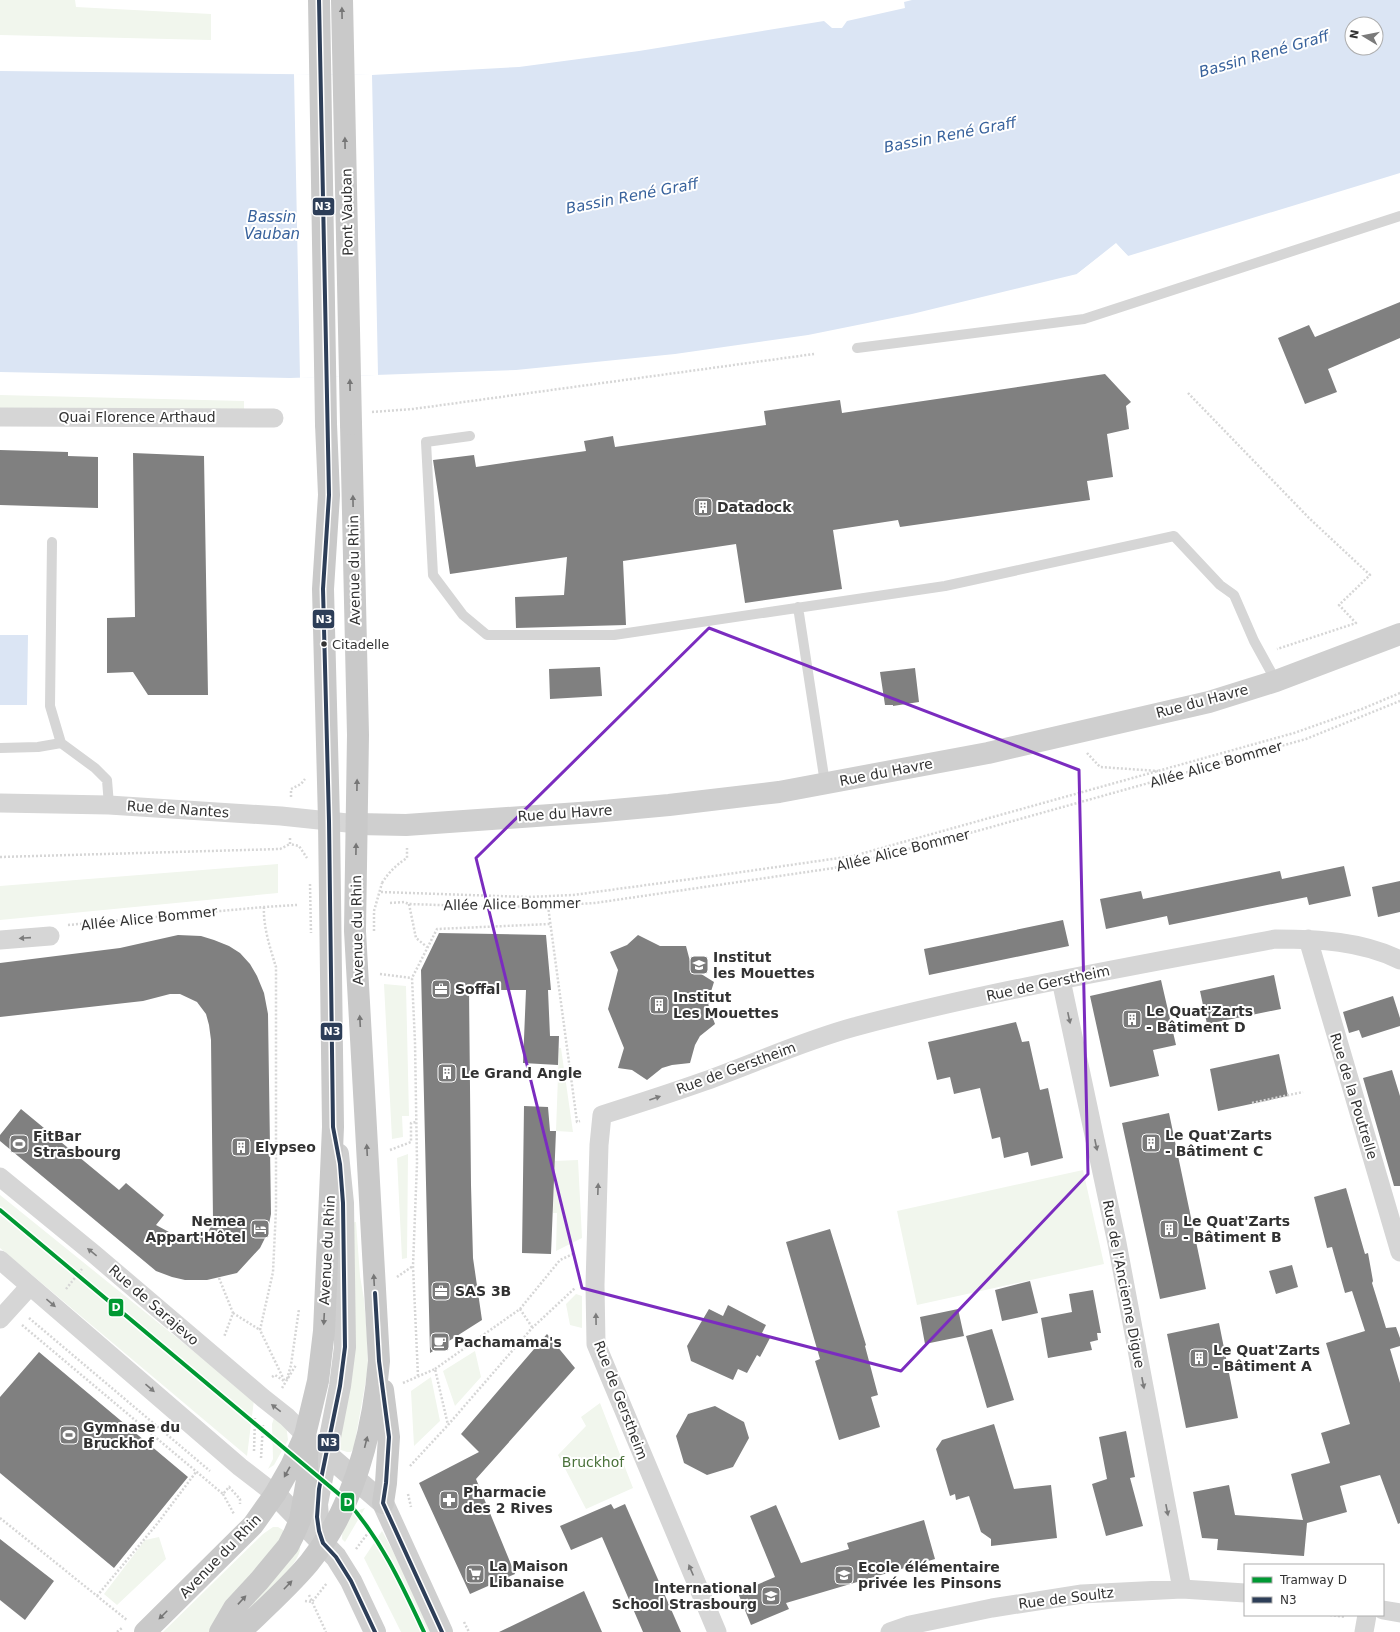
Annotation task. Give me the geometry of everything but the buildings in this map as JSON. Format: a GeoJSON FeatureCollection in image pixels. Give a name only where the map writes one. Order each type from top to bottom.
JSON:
{"type":"FeatureCollection","features":[{"type":"Feature","properties":{"kind":"main road","name":"Pont Vauban"},"geometry":{"type":"LineString","coordinates":[[319,0],[326,424]]}},
{"type":"Feature","properties":{"kind":"main road","name":"Pont Vauban"},"geometry":{"type":"LineString","coordinates":[[342,0],[359,418]]}},
{"type":"Feature","properties":{"kind":"main road","name":"Avenue du Rhin"},"geometry":{"type":"LineString","coordinates":[[240,1632],[295,1578],[309,1562],[323,1543],[342,1510],[355,1479],[369,1433],[379,1361],[355,932],[358,727],[359,418]]}},
{"type":"Feature","properties":{"kind":"main road","name":"Avenue du Rhin"},"geometry":{"type":"LineString","coordinates":[[137,1627],[253,1525],[275,1494],[291,1466],[305,1435],[318,1381],[324,1331],[333,1127],[329,821],[323,589],[328,495],[326,424]]}},
{"type":"Feature","properties":{"kind":"main road","name":"Rue du Havre"},"geometry":{"type":"LineString","coordinates":[[356,824],[406,825],[593,812],[669,805],[778,792],[988,753],[1209,702],[1276,681],[1400,634]]}},
{"type":"Feature","properties":{"kind":"main road"},"geometry":{"type":"LineString","coordinates":[[323,1543],[319,1531],[317,1504],[340,1386],[345,1347],[343,1203],[340,1164],[333,1127]]}},
{"type":"Feature","properties":{"kind":"main road"},"geometry":{"type":"LineString","coordinates":[[379,1361],[389,1437],[383,1503]]}},
{"type":"Feature","properties":{"kind":"main road"},"geometry":{"type":"LineString","coordinates":[[305,1435],[383,1503],[442,1632]]}},
{"type":"Feature","properties":{"kind":"main road"},"geometry":{"type":"LineString","coordinates":[[220,1632],[234,1608],[288,1546],[300,1520],[308,1473],[305,1435]]}},
{"type":"Feature","properties":{"kind":"main road"},"geometry":{"type":"LineString","coordinates":[[275,1494],[336,1557],[351,1581],[376,1632]]}},
{"type":"Feature","properties":{"kind":"street","name":"Quai Florence Arthaud"},"geometry":{"type":"LineString","coordinates":[[0,417],[274,418]]}},
{"type":"Feature","properties":{"kind":"street","name":"Rue de Nantes"},"geometry":{"type":"LineString","coordinates":[[0,803],[109,805],[281,816],[356,824]]}},
{"type":"Feature","properties":{"kind":"street"},"geometry":{"type":"LineString","coordinates":[[0,940],[56,931]]}},
{"type":"Feature","properties":{"kind":"street","name":"Rue de Gerstheim"},"geometry":{"type":"LineString","coordinates":[[717,1632],[596,1344],[595,1285],[599,1145],[602,1115],[706,1081],[812,1040],[852,1028],[1061,980],[1275,939],[1308,939],[1343,942],[1386,953],[1400,960]]}},
{"type":"Feature","properties":{"kind":"street","name":"Rue de la Poutrelle"},"geometry":{"type":"LineString","coordinates":[[1308,939],[1400,1252]]}},
{"type":"Feature","properties":{"kind":"street","name":"Rue de l'Ancienne Digue"},"geometry":{"type":"LineString","coordinates":[[1061,980],[1117,1243],[1182,1589]]}},
{"type":"Feature","properties":{"kind":"street","name":"Rue de Sarajevo"},"geometry":{"type":"LineString","coordinates":[[0,1177],[94,1254],[266,1401],[288,1417],[305,1435]]}},
{"type":"Feature","properties":{"kind":"street"},"geometry":{"type":"LineString","coordinates":[[0,1260],[247,1472],[275,1494]]}},
{"type":"Feature","properties":{"kind":"street"},"geometry":{"type":"LineString","coordinates":[[6,1312],[30,1286]]}},
{"type":"Feature","properties":{"kind":"street","name":"Rue de Soultz"},"geometry":{"type":"LineString","coordinates":[[890,1632],[910,1626],[992,1608],[1082,1594],[1182,1589],[1244,1593]]}},
{"type":"Feature","properties":{"kind":"street"},"geometry":{"type":"LineString","coordinates":[[1384,1610],[1400,1613]]}},
{"type":"Feature","properties":{"kind":"street"},"geometry":{"type":"LineString","coordinates":[[1364,1632],[1367,1616]]}},
{"type":"Feature","properties":{"kind":"lane"},"geometry":{"type":"LineString","coordinates":[[857,348],[1084,319],[1400,216]]}},
{"type":"Feature","properties":{"kind":"lane"},"geometry":{"type":"LineString","coordinates":[[470,436],[426,442],[433,574],[463,615],[487,635],[614,635],[944,586],[1174,536],[1220,585],[1234,596],[1261,654],[1276,681]]}},
{"type":"Feature","properties":{"kind":"lane"},"geometry":{"type":"LineString","coordinates":[[52,542],[50,706],[61,743],[95,768],[107,780],[109,805]]}},
{"type":"Feature","properties":{"kind":"lane"},"geometry":{"type":"LineString","coordinates":[[798,607],[825,783]]}},
{"type":"Feature","properties":{"kind":"lane"},"geometry":{"type":"LineString","coordinates":[[0,748],[38,747],[61,743]]}},
{"type":"Feature","properties":{"kind":"path"},"geometry":{"type":"LineString","coordinates":[[359,418],[413,409],[814,354]]}},
{"type":"Feature","properties":{"kind":"path"},"geometry":{"type":"LineString","coordinates":[[1188,393],[1309,518],[1370,575],[1339,605],[1356,623],[1261,654]]}},
{"type":"Feature","properties":{"kind":"path"},"geometry":{"type":"LineString","coordinates":[[381,892],[527,897],[573,895],[853,856],[1294,733],[1362,709],[1400,693]]}},
{"type":"Feature","properties":{"kind":"path","name":"Allée Alice Bommer"},"geometry":{"type":"LineString","coordinates":[[390,903],[404,902],[409,904],[499,907],[548,906],[595,902],[834,868],[952,838],[1306,739],[1400,701]]}},
{"type":"Feature","properties":{"kind":"path"},"geometry":{"type":"LineString","coordinates":[[1062,736],[1086,752],[1100,767],[1161,771]]}},
{"type":"Feature","properties":{"kind":"path"},"geometry":{"type":"LineString","coordinates":[[290,839],[290,844]]}},
{"type":"Feature","properties":{"kind":"path"},"geometry":{"type":"LineString","coordinates":[[0,857],[280,849],[290,844],[299,846],[308,859]]}},
{"type":"Feature","properties":{"kind":"path"},"geometry":{"type":"LineString","coordinates":[[374,931],[374,911],[382,883],[389,872],[398,863],[407,858],[407,848]]}},
{"type":"Feature","properties":{"kind":"path"},"geometry":{"type":"LineString","coordinates":[[310,878],[311,933]]}},
{"type":"Feature","properties":{"kind":"path"},"geometry":{"type":"LineString","coordinates":[[409,904],[416,938],[427,947]]}},
{"type":"Feature","properties":{"kind":"path","name":"Allée Alice Bommer"},"geometry":{"type":"LineString","coordinates":[[56,931],[264,907],[298,905]]}},
{"type":"Feature","properties":{"kind":"path"},"geometry":{"type":"LineString","coordinates":[[548,906],[577,1122],[602,1115]]}},
{"type":"Feature","properties":{"kind":"path"},"geometry":{"type":"LineString","coordinates":[[260,1330],[273,1272],[276,1210],[276,967],[270,948],[264,907]]}},
{"type":"Feature","properties":{"kind":"path"},"geometry":{"type":"LineString","coordinates":[[418,1376],[414,1266],[417,1163],[415,1042],[412,978],[437,929],[550,924]]}},
{"type":"Feature","properties":{"kind":"path"},"geometry":{"type":"LineString","coordinates":[[377,974],[412,978]]}},
{"type":"Feature","properties":{"kind":"path"},"geometry":{"type":"LineString","coordinates":[[1252,1103],[1303,1092]]}},
{"type":"Feature","properties":{"kind":"path"},"geometry":{"type":"LineString","coordinates":[[386,1152],[410,1142],[411,1123],[416,1122]]}},
{"type":"Feature","properties":{"kind":"path"},"geometry":{"type":"LineString","coordinates":[[402,1383],[435,1368],[520,1309],[560,1260],[581,1250],[596,1249]]}},
{"type":"Feature","properties":{"kind":"path"},"geometry":{"type":"LineString","coordinates":[[36,1325],[94,1254]]}},
{"type":"Feature","properties":{"kind":"path"},"geometry":{"type":"LineString","coordinates":[[395,1278],[414,1266]]}},
{"type":"Feature","properties":{"kind":"path"},"geometry":{"type":"LineString","coordinates":[[219,1278],[233,1313],[260,1330],[286,1382]]}},
{"type":"Feature","properties":{"kind":"path"},"geometry":{"type":"LineString","coordinates":[[407,1469],[448,1425],[532,1328],[573,1288],[595,1285]]}},
{"type":"Feature","properties":{"kind":"path"},"geometry":{"type":"LineString","coordinates":[[229,1487],[246,1481],[247,1472],[253,1456],[255,1410],[286,1382],[291,1365],[299,1309]]}},
{"type":"Feature","properties":{"kind":"path"},"geometry":{"type":"LineString","coordinates":[[520,1309],[532,1328]]}},
{"type":"Feature","properties":{"kind":"path"},"geometry":{"type":"LineString","coordinates":[[6,1312],[223,1494],[229,1487],[261,1461],[266,1401],[272,1385],[286,1382]]}},
{"type":"Feature","properties":{"kind":"path"},"geometry":{"type":"LineString","coordinates":[[6,1312],[36,1325],[211,1472]]}},
{"type":"Feature","properties":{"kind":"path"},"geometry":{"type":"LineString","coordinates":[[223,1338],[227,1333],[233,1313]]}},
{"type":"Feature","properties":{"kind":"path"},"geometry":{"type":"LineString","coordinates":[[435,1368],[448,1425]]}},
{"type":"Feature","properties":{"kind":"path"},"geometry":{"type":"LineString","coordinates":[[270,1378],[275,1375],[286,1382]]}},
{"type":"Feature","properties":{"kind":"path"},"geometry":{"type":"LineString","coordinates":[[96,1596],[157,1524],[196,1472]]}},
{"type":"Feature","properties":{"kind":"path"},"geometry":{"type":"LineString","coordinates":[[223,1482],[240,1499],[240,1506]]}},
{"type":"Feature","properties":{"kind":"path"},"geometry":{"type":"LineString","coordinates":[[0,1518],[96,1596],[137,1627]]}},
{"type":"Feature","properties":{"kind":"path"},"geometry":{"type":"LineString","coordinates":[[307,1590],[326,1632]]}},
{"type":"Feature","properties":{"kind":"highlighted area"},"geometry":{"type":"Polygon","coordinates":[[[709,628],[1079,770],[1088,1174],[901,1371],[582,1288],[476,858],[709,628]]]}},
{"type":"Feature","properties":{"kind":"green space"},"geometry":{"type":"Polygon","coordinates":[[[0,0],[75,0],[76,7],[211,14],[211,40],[0,35],[0,0]]]}},
{"type":"Feature","properties":{"kind":"green space"},"geometry":{"type":"Polygon","coordinates":[[[0,395],[244,401],[244,415],[0,411],[0,395]]]}},
{"type":"Feature","properties":{"kind":"green space"},"geometry":{"type":"Polygon","coordinates":[[[278,864],[278,893],[0,920],[0,886],[278,864]]]}},
{"type":"Feature","properties":{"kind":"green space"},"geometry":{"type":"Polygon","coordinates":[[[384,984],[406,986],[409,1116],[402,1116],[403,1137],[392,1139],[384,984]]]}},
{"type":"Feature","properties":{"kind":"green space"},"geometry":{"type":"Polygon","coordinates":[[[559,1048],[561,1048],[573,1132],[556,1131],[559,1048]]]}},
{"type":"Feature","properties":{"kind":"green space"},"geometry":{"type":"Polygon","coordinates":[[[408,1154],[407,1258],[402,1259],[397,1158],[408,1154]]]}},
{"type":"Feature","properties":{"kind":"green space"},"geometry":{"type":"Polygon","coordinates":[[[578,1160],[582,1238],[556,1251],[557,1213],[553,1213],[555,1161],[578,1160]]]}},
{"type":"Feature","properties":{"kind":"green space"},"geometry":{"type":"Polygon","coordinates":[[[1083,1170],[1104,1264],[917,1305],[897,1211],[1083,1170]]]}},
{"type":"Feature","properties":{"kind":"green space"},"geometry":{"type":"Polygon","coordinates":[[[0,1195],[254,1400],[247,1456],[0,1248],[0,1195]]]}},
{"type":"Feature","properties":{"kind":"green space"},"geometry":{"type":"Polygon","coordinates":[[[356,1222],[360,1276],[364,1299],[368,1368],[354,1447],[351,1452],[347,1452],[338,1449],[351,1223],[356,1222]]]}},
{"type":"Feature","properties":{"kind":"green space"},"geometry":{"type":"Polygon","coordinates":[[[576,1294],[582,1296],[582,1328],[570,1325],[566,1304],[576,1294]]]}},
{"type":"Feature","properties":{"kind":"green space"},"geometry":{"type":"Polygon","coordinates":[[[475,1351],[481,1377],[455,1406],[443,1371],[475,1351]]]}},
{"type":"Feature","properties":{"kind":"green space"},"geometry":{"type":"Polygon","coordinates":[[[431,1377],[440,1421],[414,1446],[411,1391],[431,1377]]]}},
{"type":"Feature","properties":{"kind":"green space","name":"Bruckhof"},"geometry":{"type":"Polygon","coordinates":[[[600,1403],[633,1488],[586,1509],[558,1455],[586,1426],[581,1417],[600,1403]]]}},
{"type":"Feature","properties":{"kind":"green space"},"geometry":{"type":"Polygon","coordinates":[[[274,1418],[286,1424],[288,1440],[274,1465],[268,1469],[273,1459],[272,1424],[274,1418]]]}},
{"type":"Feature","properties":{"kind":"green space"},"geometry":{"type":"Polygon","coordinates":[[[365,1508],[345,1542],[342,1539],[342,1534],[345,1524],[355,1512],[365,1508]]]}},
{"type":"Feature","properties":{"kind":"green space"},"geometry":{"type":"Polygon","coordinates":[[[273,1527],[278,1527],[283,1530],[284,1536],[210,1632],[163,1632],[263,1534],[273,1527]]]}},
{"type":"Feature","properties":{"kind":"green space"},"geometry":{"type":"Polygon","coordinates":[[[382,1531],[436,1632],[401,1632],[364,1558],[382,1531]]]}},
{"type":"Feature","properties":{"kind":"green space"},"geometry":{"type":"Polygon","coordinates":[[[159,1537],[166,1559],[117,1605],[104,1594],[145,1540],[159,1537]]]}},
{"type":"Feature","properties":{"kind":"green space"},"geometry":{"type":"Polygon","coordinates":[[[300,1546],[299,1554],[284,1576],[233,1626],[300,1546]]]}},
{"type":"Feature","properties":{"kind":"water"},"geometry":{"type":"Polygon","coordinates":[[[912,0],[1400,0],[1400,173],[1128,256],[1116,244],[1077,274],[912,314],[808,335],[675,354],[516,370],[290,378],[0,372],[0,71],[372,75],[519,67],[639,51],[824,21],[832,28],[842,28],[847,21],[905,8],[904,2],[912,0]]]}},
{"type":"Feature","properties":{"kind":"water"},"geometry":{"type":"Polygon","coordinates":[[[0,635],[28,635],[27,705],[0,705],[0,635]]]}},
{"type":"Feature","properties":{"kind":"pier"},"geometry":{"type":"Polygon","coordinates":[[[294,74],[372,75],[378,375],[300,378],[294,74]]]}},
{"type":"Feature","properties":{"kind":"pier"},"geometry":{"type":"Polygon","coordinates":[[[1116,243],[1128,256],[1127,258],[1116,246],[1078,275],[1077,274],[1116,243]]]}},
{"type":"Feature","properties":{"kind":"tram line","name":"D"},"geometry":{"type":"LineString","coordinates":[[0,1210],[346,1500],[370,1530],[390,1563],[424,1632]]}},
{"type":"Feature","properties":{"kind":"transit line","name":"N3"},"geometry":{"type":"LineString","coordinates":[[319,0],[329,495],[323,589],[329,821],[333,1127],[340,1164],[343,1203],[345,1347],[340,1386],[319,1489],[317,1517],[323,1543],[336,1557],[351,1581],[375,1632]]}},
{"type":"Feature","properties":{"kind":"transit line","name":"N3"},"geometry":{"type":"LineString","coordinates":[[375,1293],[379,1361],[389,1437],[383,1503],[442,1632]]}},
{"type":"Feature","properties":{"kind":"place","name":"Datadock"},"geometry":{"type":"Point","coordinates":[703,507]}},
{"type":"Feature","properties":{"kind":"place","name":"Citadelle"},"geometry":{"type":"Point","coordinates":[324,644]}},
{"type":"Feature","properties":{"kind":"place","name":"Institut les Mouettes"},"geometry":{"type":"Point","coordinates":[699,965]}},
{"type":"Feature","properties":{"kind":"place","name":"Soffal"},"geometry":{"type":"Point","coordinates":[441,989]}},
{"type":"Feature","properties":{"kind":"place","name":"Institut Les Mouettes"},"geometry":{"type":"Point","coordinates":[659,1005]}},
{"type":"Feature","properties":{"kind":"place","name":"Le Quat'Zarts - Bâtiment D"},"geometry":{"type":"Point","coordinates":[1132,1019]}},
{"type":"Feature","properties":{"kind":"place","name":"Le Grand Angle"},"geometry":{"type":"Point","coordinates":[447,1073]}},
{"type":"Feature","properties":{"kind":"place","name":"Le Quat'Zarts - Bâtiment C"},"geometry":{"type":"Point","coordinates":[1151,1143]}},
{"type":"Feature","properties":{"kind":"place","name":"FitBar Strasbourg"},"geometry":{"type":"Point","coordinates":[19,1144]}},
{"type":"Feature","properties":{"kind":"place","name":"Elypseo"},"geometry":{"type":"Point","coordinates":[241,1147]}},
{"type":"Feature","properties":{"kind":"place","name":"Nemea Appart'Hôtel"},"geometry":{"type":"Point","coordinates":[260,1229]}},
{"type":"Feature","properties":{"kind":"place","name":"Le Quat'Zarts - Bâtiment B"},"geometry":{"type":"Point","coordinates":[1169,1229]}},
{"type":"Feature","properties":{"kind":"place","name":"SAS 3B"},"geometry":{"type":"Point","coordinates":[441,1291]}},
{"type":"Feature","properties":{"kind":"place","name":"Pachamama's"},"geometry":{"type":"Point","coordinates":[440,1342]}},
{"type":"Feature","properties":{"kind":"place","name":"Le Quat'Zarts - Bâtiment A"},"geometry":{"type":"Point","coordinates":[1199,1358]}},
{"type":"Feature","properties":{"kind":"place","name":"Gymnase du Bruckhof"},"geometry":{"type":"Point","coordinates":[69,1435]}},
{"type":"Feature","properties":{"kind":"place","name":"Pharmacie des 2 Rives"},"geometry":{"type":"Point","coordinates":[449,1500]}},
{"type":"Feature","properties":{"kind":"place","name":"La Maison Libanaise"},"geometry":{"type":"Point","coordinates":[475,1574]}},
{"type":"Feature","properties":{"kind":"place","name":"Ecole élémentaire privée les Pinsons"},"geometry":{"type":"Point","coordinates":[844,1575]}},
{"type":"Feature","properties":{"kind":"place","name":"International School Strasbourg"},"geometry":{"type":"Point","coordinates":[771,1596]}},
{"type":"Feature","properties":{"kind":"water label","name":"Bassin René Graff"},"geometry":{"type":"Point","coordinates":[1264,54]}},
{"type":"Feature","properties":{"kind":"water label","name":"Bassin René Graff"},"geometry":{"type":"Point","coordinates":[950,135]}},
{"type":"Feature","properties":{"kind":"water label","name":"Bassin René Graff"},"geometry":{"type":"Point","coordinates":[632,196]}},
{"type":"Feature","properties":{"kind":"water label","name":"Bassin Vauban"},"geometry":{"type":"Point","coordinates":[272,226]}}]}
